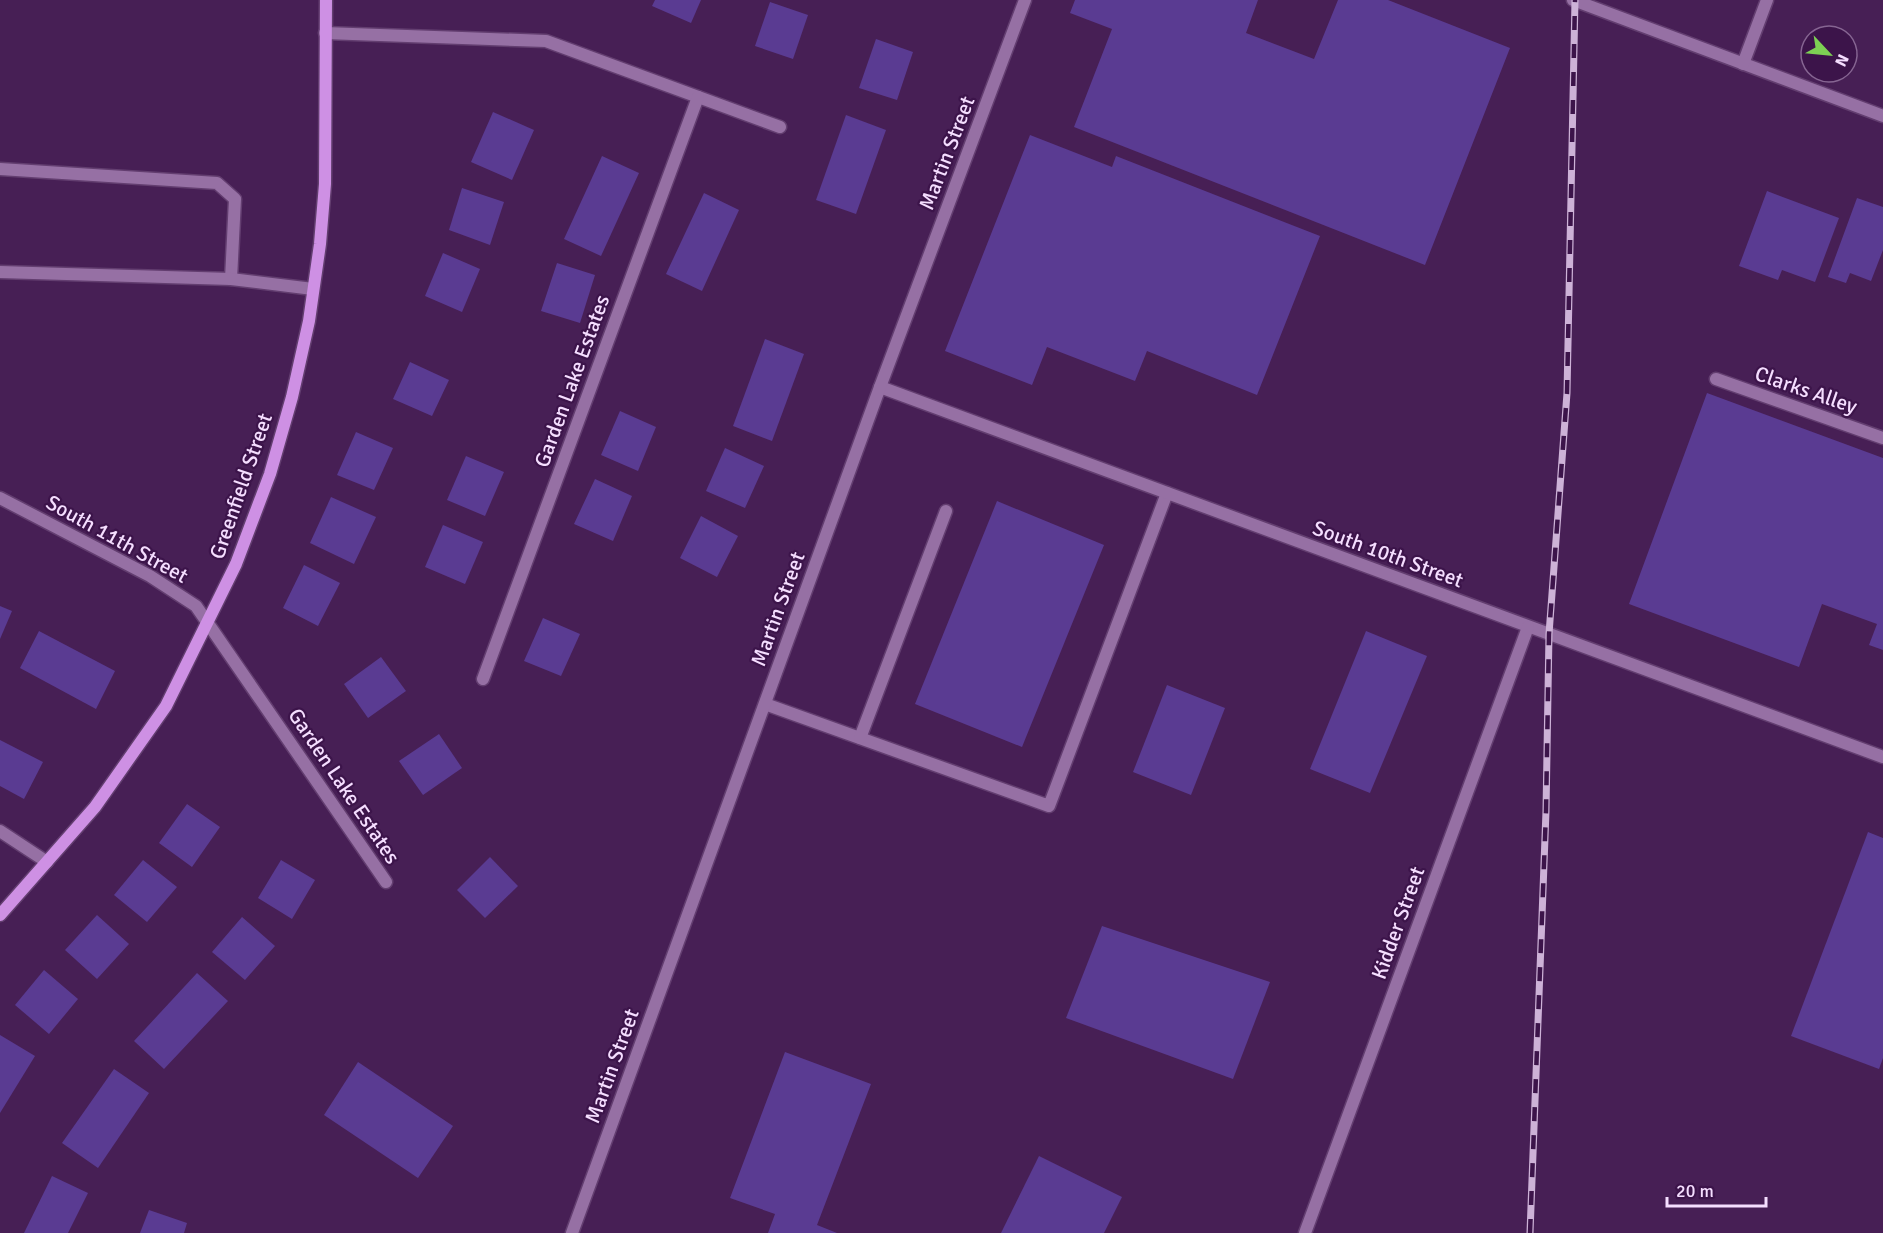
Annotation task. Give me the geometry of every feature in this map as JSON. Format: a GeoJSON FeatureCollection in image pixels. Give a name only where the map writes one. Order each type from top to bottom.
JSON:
{"type":"FeatureCollection","features":[{"type":"Feature","properties":{"kind":"main road","name":"Greenfield Street"},"geometry":{"type":"LineString","coordinates":[[0,915],[96,807],[166,706],[236,564],[270,474],[292,397],[309,321],[326,184],[326,0]]}},
{"type":"Feature","properties":{"kind":"street","name":"Martin Street"},"geometry":{"type":"LineString","coordinates":[[572,1233],[880,387],[1025,0]]}},
{"type":"Feature","properties":{"kind":"street"},"geometry":{"type":"LineString","coordinates":[[1573,0],[1883,116]]}},
{"type":"Feature","properties":{"kind":"street"},"geometry":{"type":"LineString","coordinates":[[1743,64],[1767,0]]}},
{"type":"Feature","properties":{"kind":"street"},"geometry":{"type":"LineString","coordinates":[[325,33],[546,41],[780,128]]}},
{"type":"Feature","properties":{"kind":"street","name":"Garden Lake Estates"},"geometry":{"type":"LineString","coordinates":[[483,678],[698,98]]}},
{"type":"Feature","properties":{"kind":"street"},"geometry":{"type":"LineString","coordinates":[[0,170],[217,183],[235,199],[231,279]]}},
{"type":"Feature","properties":{"kind":"street"},"geometry":{"type":"LineString","coordinates":[[0,272],[231,279],[313,289]]}},
{"type":"Feature","properties":{"kind":"street","name":"Clarks Alley"},"geometry":{"type":"LineString","coordinates":[[1716,379],[1883,438]]}},
{"type":"Feature","properties":{"kind":"street","name":"South 10th Street"},"geometry":{"type":"LineString","coordinates":[[880,387],[1883,758]]}},
{"type":"Feature","properties":{"kind":"street"},"geometry":{"type":"LineString","coordinates":[[765,704],[1049,806],[1167,493]]}},
{"type":"Feature","properties":{"kind":"street","name":"South 11th Street"},"geometry":{"type":"LineString","coordinates":[[0,498],[150,576],[196,606],[208,622]]}},
{"type":"Feature","properties":{"kind":"street"},"geometry":{"type":"LineString","coordinates":[[860,738],[946,511]]}},
{"type":"Feature","properties":{"kind":"street","name":"Garden Lake Estates"},"geometry":{"type":"LineString","coordinates":[[208,622],[386,882]]}},
{"type":"Feature","properties":{"kind":"street","name":"Kidder Street"},"geometry":{"type":"LineString","coordinates":[[1305,1233],[1528,627]]}},
{"type":"Feature","properties":{"kind":"street"},"geometry":{"type":"LineString","coordinates":[[0,831],[47,862]]}},
{"type":"Feature","properties":{"kind":"building"},"geometry":{"type":"Polygon","coordinates":[[[655,0],[701,0],[691,23],[652,6],[655,0]]]}},
{"type":"Feature","properties":{"kind":"building"},"geometry":{"type":"Polygon","coordinates":[[[1075,0],[1258,0],[1246,33],[1314,59],[1338,0],[1388,0],[1510,48],[1425,265],[1074,127],[1112,29],[1070,13],[1075,0]]]}},
{"type":"Feature","properties":{"kind":"building"},"geometry":{"type":"Polygon","coordinates":[[[770,2],[808,15],[793,59],[755,46],[770,2]]]}},
{"type":"Feature","properties":{"kind":"building"},"geometry":{"type":"Polygon","coordinates":[[[876,39],[913,52],[897,100],[859,88],[876,39]]]}},
{"type":"Feature","properties":{"kind":"building"},"geometry":{"type":"Polygon","coordinates":[[[493,112],[534,130],[512,180],[471,162],[493,112]]]}},
{"type":"Feature","properties":{"kind":"building"},"geometry":{"type":"Polygon","coordinates":[[[846,115],[886,130],[856,214],[816,200],[846,115]]]}},
{"type":"Feature","properties":{"kind":"building"},"geometry":{"type":"Polygon","coordinates":[[[1030,135],[1112,167],[1116,156],[1320,236],[1257,395],[1147,351],[1135,381],[1047,347],[1032,385],[945,351],[1030,135]]]}},
{"type":"Feature","properties":{"kind":"building"},"geometry":{"type":"Polygon","coordinates":[[[602,156],[639,173],[601,256],[564,239],[602,156]]]}},
{"type":"Feature","properties":{"kind":"building"},"geometry":{"type":"Polygon","coordinates":[[[462,188],[504,202],[490,245],[449,230],[462,188]]]}},
{"type":"Feature","properties":{"kind":"building"},"geometry":{"type":"Polygon","coordinates":[[[1767,191],[1839,218],[1815,282],[1782,270],[1778,280],[1739,266],[1767,191]]]}},
{"type":"Feature","properties":{"kind":"building"},"geometry":{"type":"Polygon","coordinates":[[[704,193],[739,210],[702,291],[666,274],[704,193]]]}},
{"type":"Feature","properties":{"kind":"building"},"geometry":{"type":"Polygon","coordinates":[[[1857,198],[1883,207],[1883,250],[1871,281],[1850,273],[1846,283],[1828,277],[1857,198]]]}},
{"type":"Feature","properties":{"kind":"building"},"geometry":{"type":"Polygon","coordinates":[[[443,253],[480,269],[462,312],[425,296],[443,253]]]}},
{"type":"Feature","properties":{"kind":"building"},"geometry":{"type":"Polygon","coordinates":[[[557,263],[595,275],[580,323],[541,311],[557,263]]]}},
{"type":"Feature","properties":{"kind":"building"},"geometry":{"type":"Polygon","coordinates":[[[765,339],[804,354],[772,441],[733,426],[765,339]]]}},
{"type":"Feature","properties":{"kind":"building"},"geometry":{"type":"Polygon","coordinates":[[[410,362],[449,380],[432,416],[393,399],[410,362]]]}},
{"type":"Feature","properties":{"kind":"building"},"geometry":{"type":"Polygon","coordinates":[[[1707,393],[1883,458],[1883,650],[1869,645],[1877,624],[1822,604],[1799,667],[1629,604],[1707,393]]]}},
{"type":"Feature","properties":{"kind":"building"},"geometry":{"type":"Polygon","coordinates":[[[620,411],[656,427],[638,471],[601,455],[620,411]]]}},
{"type":"Feature","properties":{"kind":"building"},"geometry":{"type":"Polygon","coordinates":[[[356,432],[393,448],[374,490],[337,475],[356,432]]]}},
{"type":"Feature","properties":{"kind":"building"},"geometry":{"type":"Polygon","coordinates":[[[725,448],[764,466],[745,508],[706,491],[725,448]]]}},
{"type":"Feature","properties":{"kind":"building"},"geometry":{"type":"Polygon","coordinates":[[[466,456],[504,472],[485,516],[447,500],[466,456]]]}},
{"type":"Feature","properties":{"kind":"building"},"geometry":{"type":"Polygon","coordinates":[[[595,479],[632,496],[613,541],[574,524],[595,479]]]}},
{"type":"Feature","properties":{"kind":"building"},"geometry":{"type":"Polygon","coordinates":[[[331,497],[376,517],[354,564],[310,543],[331,497]]]}},
{"type":"Feature","properties":{"kind":"building"},"geometry":{"type":"Polygon","coordinates":[[[997,501],[1104,545],[1022,747],[915,704],[997,501]]]}},
{"type":"Feature","properties":{"kind":"building"},"geometry":{"type":"Polygon","coordinates":[[[701,516],[738,536],[717,577],[680,558],[701,516]]]}},
{"type":"Feature","properties":{"kind":"building"},"geometry":{"type":"Polygon","coordinates":[[[443,525],[483,542],[465,584],[425,567],[443,525]]]}},
{"type":"Feature","properties":{"kind":"building"},"geometry":{"type":"Polygon","coordinates":[[[304,565],[340,583],[318,626],[283,608],[304,565]]]}},
{"type":"Feature","properties":{"kind":"building"},"geometry":{"type":"Polygon","coordinates":[[[0,606],[12,611],[0,639],[0,606]]]}},
{"type":"Feature","properties":{"kind":"building"},"geometry":{"type":"Polygon","coordinates":[[[543,618],[580,634],[561,676],[524,661],[543,618]]]}},
{"type":"Feature","properties":{"kind":"building"},"geometry":{"type":"Polygon","coordinates":[[[39,631],[115,671],[96,709],[20,668],[39,631]]]}},
{"type":"Feature","properties":{"kind":"building"},"geometry":{"type":"Polygon","coordinates":[[[1366,631],[1427,656],[1370,793],[1310,769],[1366,631]]]}},
{"type":"Feature","properties":{"kind":"building"},"geometry":{"type":"Polygon","coordinates":[[[381,657],[406,691],[368,718],[344,684],[381,657]]]}},
{"type":"Feature","properties":{"kind":"building"},"geometry":{"type":"Polygon","coordinates":[[[1167,685],[1225,708],[1191,795],[1133,772],[1167,685]]]}},
{"type":"Feature","properties":{"kind":"building"},"geometry":{"type":"Polygon","coordinates":[[[439,734],[462,768],[423,795],[399,761],[439,734]]]}},
{"type":"Feature","properties":{"kind":"building"},"geometry":{"type":"Polygon","coordinates":[[[0,740],[43,762],[24,799],[0,786],[0,740]]]}},
{"type":"Feature","properties":{"kind":"building"},"geometry":{"type":"Polygon","coordinates":[[[187,804],[220,827],[192,867],[159,843],[187,804]]]}},
{"type":"Feature","properties":{"kind":"building"},"geometry":{"type":"Polygon","coordinates":[[[1868,832],[1883,838],[1883,1058],[1879,1069],[1791,1036],[1868,832]]]}},
{"type":"Feature","properties":{"kind":"building"},"geometry":{"type":"Polygon","coordinates":[[[490,857],[518,886],[485,918],[457,890],[490,857]]]}},
{"type":"Feature","properties":{"kind":"building"},"geometry":{"type":"Polygon","coordinates":[[[143,860],[177,887],[147,922],[114,895],[143,860]]]}},
{"type":"Feature","properties":{"kind":"building"},"geometry":{"type":"Polygon","coordinates":[[[281,860],[315,880],[292,919],[258,898],[281,860]]]}},
{"type":"Feature","properties":{"kind":"building"},"geometry":{"type":"Polygon","coordinates":[[[97,915],[129,944],[97,979],[65,950],[97,915]]]}},
{"type":"Feature","properties":{"kind":"building"},"geometry":{"type":"Polygon","coordinates":[[[242,917],[275,946],[245,980],[212,952],[242,917]]]}},
{"type":"Feature","properties":{"kind":"building"},"geometry":{"type":"Polygon","coordinates":[[[1102,926],[1270,982],[1233,1079],[1066,1018],[1102,926]]]}},
{"type":"Feature","properties":{"kind":"building"},"geometry":{"type":"Polygon","coordinates":[[[44,970],[78,999],[49,1034],[15,1005],[44,970]]]}},
{"type":"Feature","properties":{"kind":"building"},"geometry":{"type":"Polygon","coordinates":[[[197,973],[228,1001],[164,1069],[134,1041],[197,973]]]}},
{"type":"Feature","properties":{"kind":"building"},"geometry":{"type":"Polygon","coordinates":[[[0,1035],[35,1056],[0,1113],[0,1035]]]}},
{"type":"Feature","properties":{"kind":"building"},"geometry":{"type":"Polygon","coordinates":[[[785,1052],[871,1084],[817,1225],[837,1233],[768,1233],[775,1214],[730,1198],[785,1052]]]}},
{"type":"Feature","properties":{"kind":"building"},"geometry":{"type":"Polygon","coordinates":[[[358,1062],[453,1126],[418,1178],[324,1115],[358,1062]]]}},
{"type":"Feature","properties":{"kind":"building"},"geometry":{"type":"Polygon","coordinates":[[[114,1069],[149,1093],[98,1168],[62,1143],[114,1069]]]}},
{"type":"Feature","properties":{"kind":"building"},"geometry":{"type":"Polygon","coordinates":[[[1039,1156],[1122,1197],[1104,1233],[1001,1233],[1039,1156]]]}},
{"type":"Feature","properties":{"kind":"building"},"geometry":{"type":"Polygon","coordinates":[[[52,1176],[88,1193],[68,1233],[24,1233],[52,1176]]]}},
{"type":"Feature","properties":{"kind":"building"},"geometry":{"type":"Polygon","coordinates":[[[149,1210],[187,1223],[184,1233],[140,1233],[149,1210]]]}},
{"type":"Feature","properties":{"kind":"railway"},"geometry":{"type":"LineString","coordinates":[[1530,1233],[1546,811],[1549,634],[1567,393],[1575,0]]}}]}
